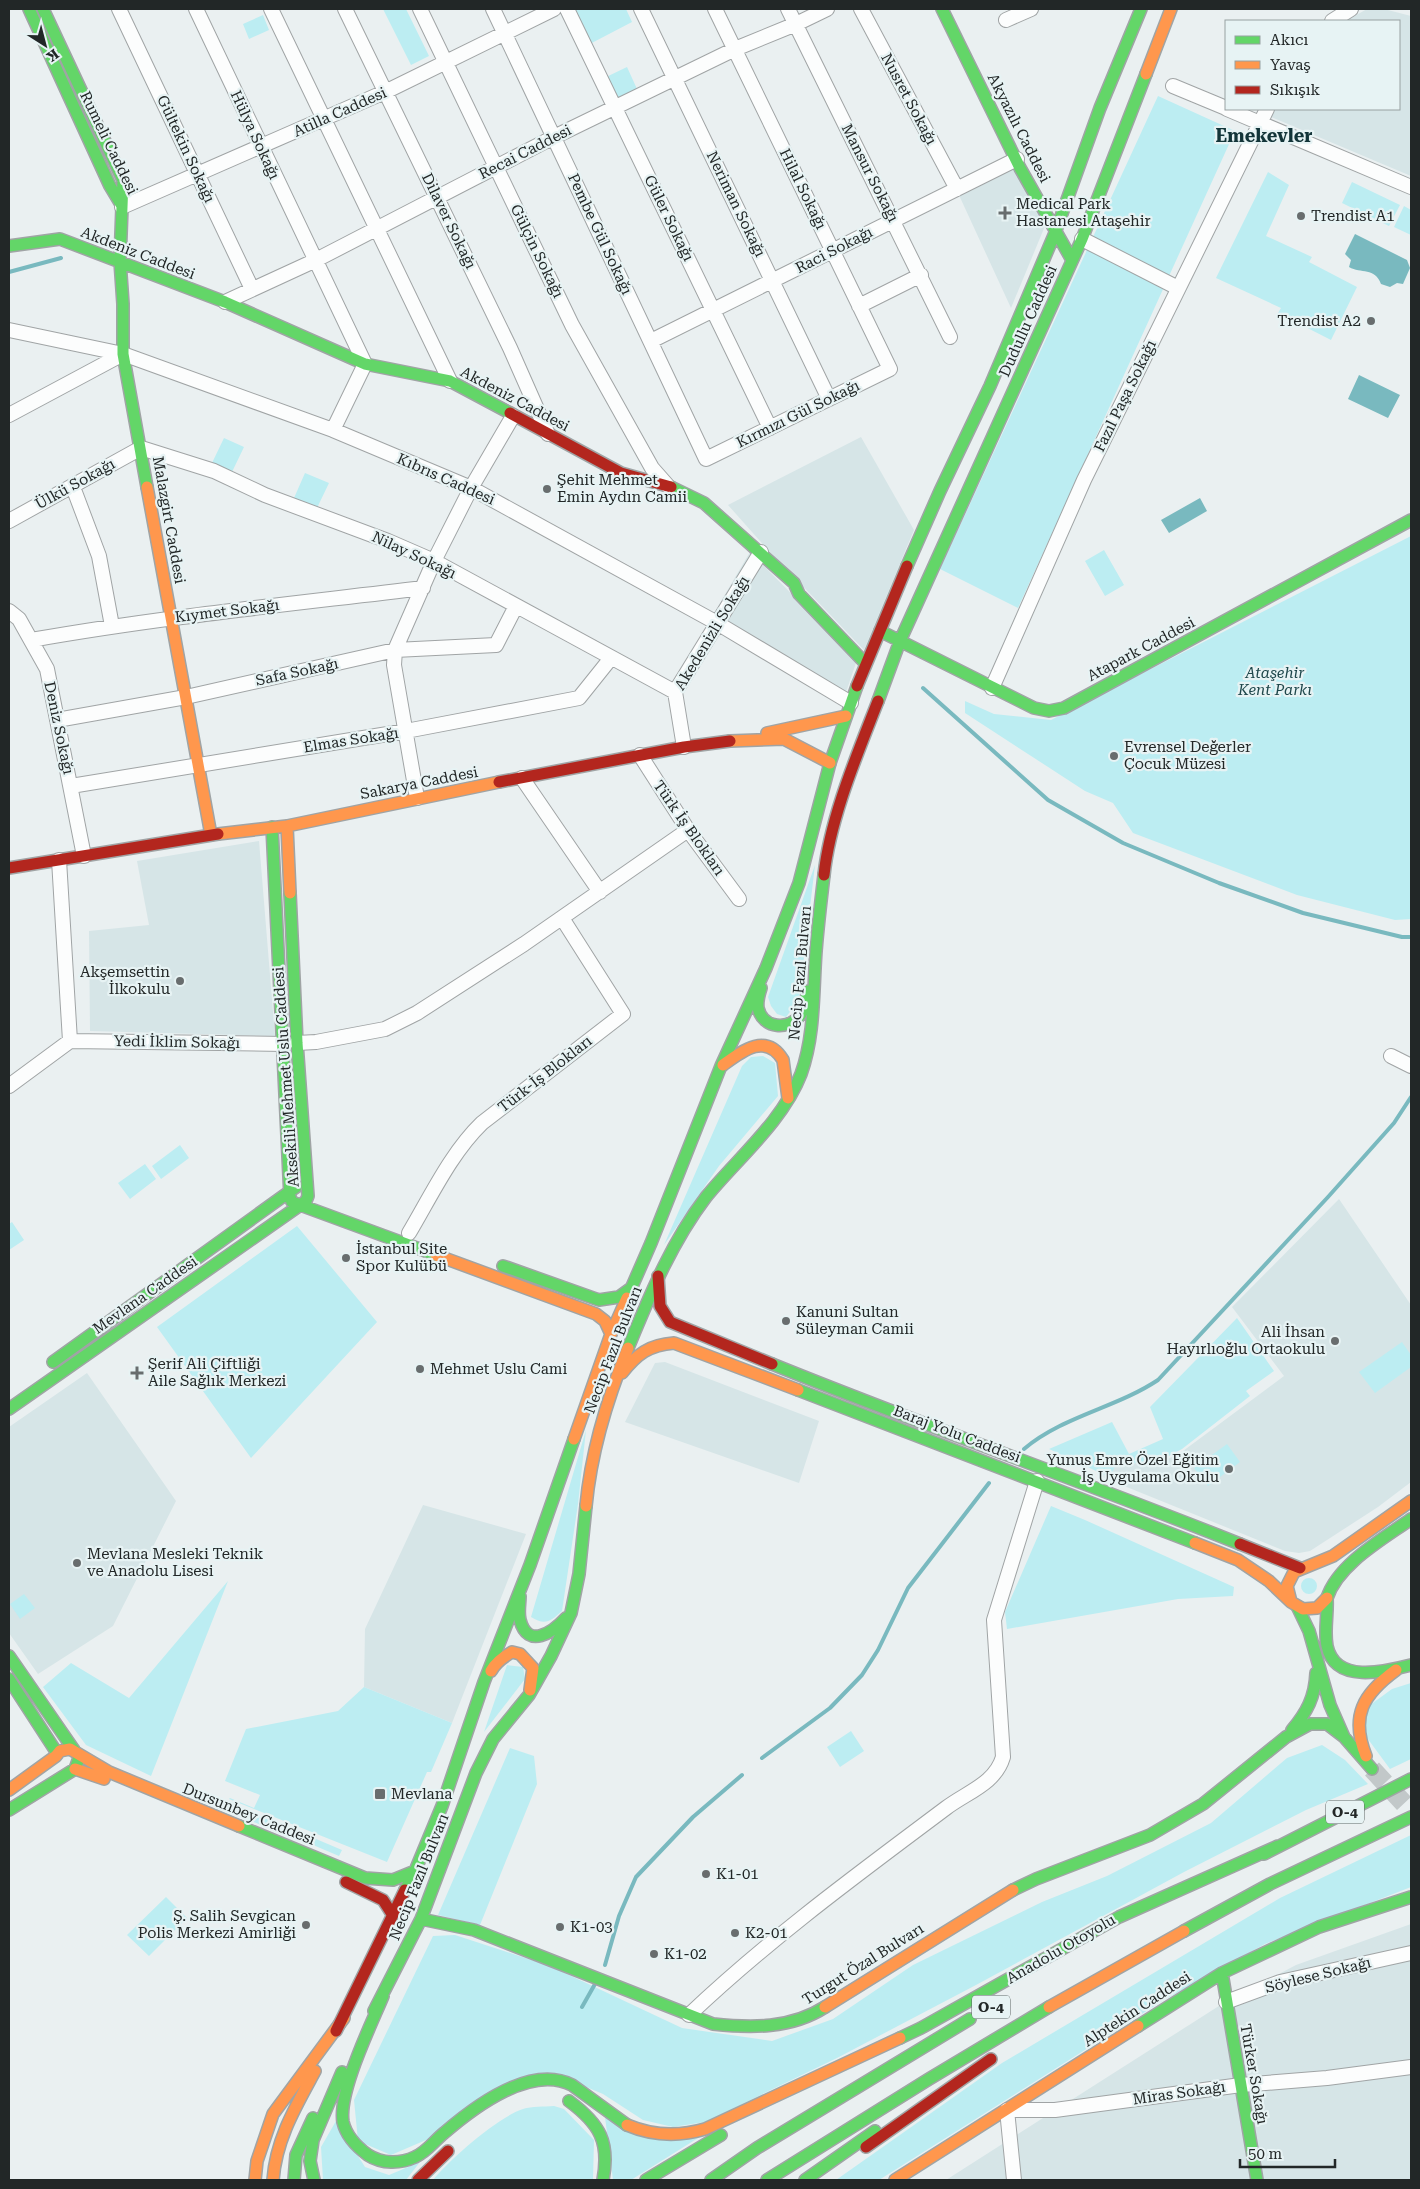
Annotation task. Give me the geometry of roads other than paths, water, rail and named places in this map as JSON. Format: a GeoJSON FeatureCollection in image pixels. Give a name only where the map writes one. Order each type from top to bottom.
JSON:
{"type":"FeatureCollection","features":[{"type":"Feature","properties":{"kind":"main road","name":"Rumeli Caddesi"},"geometry":{"type":"LineString","coordinates":[[29,9],[110,186],[122,207]]}},
{"type":"Feature","properties":{"kind":"main road","name":"Rumeli Caddesi"},"geometry":{"type":"LineString","coordinates":[[43,9],[123,180],[122,207]]}},
{"type":"Feature","properties":{"kind":"main road","name":"Akyazılı Caddesi"},"geometry":{"type":"LineString","coordinates":[[942,9],[1055,233],[1072,260]]}},
{"type":"Feature","properties":{"kind":"main road","name":"Dudullu Caddesi"},"geometry":{"type":"LineString","coordinates":[[880,631],[940,491],[990,386],[1055,233],[1100,108],[1141,9]]}},
{"type":"Feature","properties":{"kind":"main road","name":"Dudullu Caddesi"},"geometry":{"type":"LineString","coordinates":[[900,641],[1082,238],[1171,9]]}},
{"type":"Feature","properties":{"kind":"main road","name":"Malazgirt Caddesi"},"geometry":{"type":"LineString","coordinates":[[122,207],[120,261],[123,304],[123,354],[210,835]]}},
{"type":"Feature","properties":{"kind":"main road","name":"Akdeniz Caddesi"},"geometry":{"type":"LineString","coordinates":[[9,246],[60,239],[225,302],[365,364],[450,381],[620,473],[667,485],[704,503],[794,582],[799,594],[865,663]]}},
{"type":"Feature","properties":{"kind":"main road","name":"Atapark Caddesi"},"geometry":{"type":"LineString","coordinates":[[880,631],[1034,708],[1049,711],[1064,708],[1411,520]]}},
{"type":"Feature","properties":{"kind":"main road","name":"Necip Fazıl Bulvarı"},"geometry":{"type":"LineString","coordinates":[[273,2180],[273,2167],[283,2131],[344,2018],[392,1914],[415,1871],[442,1806],[484,1682],[520,1591],[611,1334],[651,1243],[722,1066],[766,968],[799,883],[830,763],[865,663],[880,631]]}},
{"type":"Feature","properties":{"kind":"main road","name":"Necip Fazıl Bulvarı"},"geometry":{"type":"LineString","coordinates":[[294,2180],[293,2163],[299,2145],[359,2034],[383,1996],[421,1919],[476,1773],[493,1739],[529,1695],[552,1656],[571,1613],[579,1574],[587,1494],[601,1423],[613,1384],[658,1275],[675,1244],[706,1198],[768,1126],[788,1098],[800,1076],[807,1054],[812,1025],[825,862],[844,790],[900,641]]}},
{"type":"Feature","properties":{"kind":"main road"},"geometry":{"type":"LineString","coordinates":[[727,741],[848,709]]}},
{"type":"Feature","properties":{"kind":"main road","name":"Sakarya Caddesi"},"geometry":{"type":"LineString","coordinates":[[9,868],[210,835],[287,826],[417,798],[640,755],[727,741],[784,739],[830,763]]}},
{"type":"Feature","properties":{"kind":"main road","name":"Aksekili Mehmet Uslu Caddesi"},"geometry":{"type":"LineString","coordinates":[[287,826],[291,1192]]}},
{"type":"Feature","properties":{"kind":"main road","name":"Aksekili Mehmet Uslu Caddesi"},"geometry":{"type":"LineString","coordinates":[[272,827],[290,1043],[306,1190],[320,1199]]}},
{"type":"Feature","properties":{"kind":"main road"},"geometry":{"type":"LineString","coordinates":[[766,968],[758,1007],[768,1023],[776,1027],[787,1026],[800,1016],[816,964]]}},
{"type":"Feature","properties":{"kind":"main road"},"geometry":{"type":"LineString","coordinates":[[722,1066],[745,1049],[756,1046],[771,1047],[780,1055],[785,1065],[788,1098]]}},
{"type":"Feature","properties":{"kind":"main road"},"geometry":{"type":"LineString","coordinates":[[298,1187],[306,1190],[308,1196],[306,1201],[299,1205],[292,1202],[291,1192],[298,1187]]}},
{"type":"Feature","properties":{"kind":"main road","name":"Mevlana Caddesi"},"geometry":{"type":"LineString","coordinates":[[44,1368],[291,1192]]}},
{"type":"Feature","properties":{"kind":"main road","name":"Aksekili Mehmet Uslu Caddesi"},"geometry":{"type":"LineString","coordinates":[[299,1205],[596,1314],[605,1321],[611,1334]]}},
{"type":"Feature","properties":{"kind":"main road","name":"Mevlana Caddesi"},"geometry":{"type":"LineString","coordinates":[[9,1409],[299,1205]]}},
{"type":"Feature","properties":{"kind":"main road"},"geometry":{"type":"LineString","coordinates":[[364,1216],[436,1242]]}},
{"type":"Feature","properties":{"kind":"main road"},"geometry":{"type":"LineString","coordinates":[[491,1262],[599,1300],[613,1300],[622,1297],[630,1289]]}},
{"type":"Feature","properties":{"kind":"main road","name":"Baraj Yolu Caddesi"},"geometry":{"type":"LineString","coordinates":[[658,1275],[658,1305],[660,1311],[670,1322],[839,1390],[1304,1567],[1313,1567],[1327,1578]]}},
{"type":"Feature","properties":{"kind":"main road","name":"Baraj Yolu Caddesi"},"geometry":{"type":"LineString","coordinates":[[613,1384],[637,1353],[656,1344],[674,1343],[1037,1481],[1238,1560],[1269,1581],[1294,1604]]}},
{"type":"Feature","properties":{"kind":"main road"},"geometry":{"type":"LineString","coordinates":[[833,1404],[839,1390]]}},
{"type":"Feature","properties":{"kind":"main road"},"geometry":{"type":"LineString","coordinates":[[1344,1737],[1330,1705],[1309,1631],[1294,1604],[1287,1586],[1294,1572],[1333,1556],[1411,1501]]}},
{"type":"Feature","properties":{"kind":"main road"},"geometry":{"type":"LineString","coordinates":[[1411,1519],[1327,1578],[1327,1647],[1333,1662],[1347,1671],[1378,1671],[1411,1665]]}},
{"type":"Feature","properties":{"kind":"main road"},"geometry":{"type":"LineString","coordinates":[[520,1591],[520,1620],[525,1629],[534,1636],[545,1636],[554,1631],[571,1613]]}},
{"type":"Feature","properties":{"kind":"main road"},"geometry":{"type":"LineString","coordinates":[[1294,1604],[1310,1609],[1317,1608],[1328,1599]]}},
{"type":"Feature","properties":{"kind":"main road"},"geometry":{"type":"LineString","coordinates":[[484,1682],[495,1663],[512,1652],[520,1654],[533,1668],[529,1695]]}},
{"type":"Feature","properties":{"kind":"main road"},"geometry":{"type":"LineString","coordinates":[[9,1656],[75,1751],[79,1760],[71,1771],[9,1810]]}},
{"type":"Feature","properties":{"kind":"main road"},"geometry":{"type":"LineString","coordinates":[[1286,1737],[1307,1712],[1316,1693],[1317,1658]]}},
{"type":"Feature","properties":{"kind":"main road"},"geometry":{"type":"LineString","coordinates":[[1286,1737],[1310,1724],[1327,1724],[1344,1737],[1372,1769],[1362,1749],[1357,1727],[1358,1718],[1369,1694],[1379,1681],[1398,1668]]}},
{"type":"Feature","properties":{"kind":"main road"},"geometry":{"type":"LineString","coordinates":[[9,1679],[56,1755],[58,1768],[71,1771]]}},
{"type":"Feature","properties":{"kind":"main road","name":"Turgut Özal Bulvarı"},"geometry":{"type":"LineString","coordinates":[[421,1919],[474,1930],[713,2024],[742,2028],[770,2027],[796,2022],[819,2010],[1007,1893],[1036,1879],[1150,1835],[1180,1818],[1203,1804],[1286,1737]]}},
{"type":"Feature","properties":{"kind":"main road"},"geometry":{"type":"LineString","coordinates":[[9,1790],[67,1748],[75,1751]]}},
{"type":"Feature","properties":{"kind":"main road","name":"Dursunbey Caddesi"},"geometry":{"type":"LineString","coordinates":[[75,1751],[109,1772],[365,1878],[393,1880],[415,1871]]}},
{"type":"Feature","properties":{"kind":"main road","name":"Dursunbey Caddesi"},"geometry":{"type":"LineString","coordinates":[[71,1771],[88,1772],[368,1891],[383,1900],[392,1914]]}},
{"type":"Feature","properties":{"kind":"main road","name":"Anadolu Otoyolu"},"geometry":{"type":"LineString","coordinates":[[1140,1921],[1278,1846],[1411,1779]]}},
{"type":"Feature","properties":{"kind":"main road","name":"O-4"},"geometry":{"type":"LineString","coordinates":[[767,2180],[929,2079],[1089,1984],[1270,1884],[1411,1817]]}},
{"type":"Feature","properties":{"kind":"main road"},"geometry":{"type":"LineString","coordinates":[[383,1996],[358,2059],[347,2096],[343,2120],[353,2142],[368,2157],[390,2164],[415,2158],[472,2111],[493,2098],[516,2086],[544,2080],[566,2082],[620,2121],[647,2133],[666,2136],[688,2135],[705,2129],[921,2028],[1119,1917],[1278,1846]]}},
{"type":"Feature","properties":{"kind":"main road"},"geometry":{"type":"LineString","coordinates":[[1019,2039],[1270,1884]]}},
{"type":"Feature","properties":{"kind":"main road"},"geometry":{"type":"LineString","coordinates":[[1380,1907],[1411,1893]]}},
{"type":"Feature","properties":{"kind":"main road","name":"Alptekin Caddesi"},"geometry":{"type":"LineString","coordinates":[[895,2180],[1222,1973],[1319,1927],[1411,1897]]}},
{"type":"Feature","properties":{"kind":"main road","name":"Türker Sokağı"},"geometry":{"type":"LineString","coordinates":[[1222,1973],[1257,2180]]}},
{"type":"Feature","properties":{"kind":"main road","name":"O-4"},"geometry":{"type":"LineString","coordinates":[[711,2180],[757,2148],[976,2016]]}},
{"type":"Feature","properties":{"kind":"main road"},"geometry":{"type":"LineString","coordinates":[[255,2180],[257,2161],[273,2114],[344,2018]]}},
{"type":"Feature","properties":{"kind":"main road"},"geometry":{"type":"LineString","coordinates":[[314,2180],[310,2161],[313,2140],[359,2034]]}},
{"type":"Feature","properties":{"kind":"main road"},"geometry":{"type":"LineString","coordinates":[[646,2180],[683,2157],[886,2045]]}},
{"type":"Feature","properties":{"kind":"main road"},"geometry":{"type":"LineString","coordinates":[[805,2180],[897,2116],[1003,2050],[819,2180]]}},
{"type":"Feature","properties":{"kind":"main road"},"geometry":{"type":"LineString","coordinates":[[556,2098],[569,2101],[588,2114],[599,2130],[605,2146],[607,2165],[603,2180]]}},
{"type":"Feature","properties":{"kind":"main road"},"geometry":{"type":"LineString","coordinates":[[259,2180],[260,2165],[273,2114]]}},
{"type":"Feature","properties":{"kind":"main road"},"geometry":{"type":"LineString","coordinates":[[418,2180],[426,2170],[457,2144]]}},
{"type":"Feature","properties":{"kind":"street","name":"Gültekin Sokağı"},"geometry":{"type":"LineString","coordinates":[[119,9],[252,289]]}},
{"type":"Feature","properties":{"kind":"street","name":"Hülya Sokağı"},"geometry":{"type":"LineString","coordinates":[[196,9],[314,260]]}},
{"type":"Feature","properties":{"kind":"street"},"geometry":{"type":"LineString","coordinates":[[270,9],[450,381]]}},
{"type":"Feature","properties":{"kind":"street","name":"Dilaver Sokağı"},"geometry":{"type":"LineString","coordinates":[[346,9],[510,348],[548,434]]}},
{"type":"Feature","properties":{"kind":"street","name":"Gülçin Sokağı"},"geometry":{"type":"LineString","coordinates":[[420,9],[572,325],[652,468],[667,485]]}},
{"type":"Feature","properties":{"kind":"street","name":"Pembe Gül Sokağı"},"geometry":{"type":"LineString","coordinates":[[493,9],[706,459]]}},
{"type":"Feature","properties":{"kind":"street","name":"Atilla Caddesi"},"geometry":{"type":"LineString","coordinates":[[122,207],[386,91],[554,9]]}},
{"type":"Feature","properties":{"kind":"street","name":"Güler Sokağı"},"geometry":{"type":"LineString","coordinates":[[567,9],[770,428]]}},
{"type":"Feature","properties":{"kind":"street","name":"Neriman Sokağı"},"geometry":{"type":"LineString","coordinates":[[641,9],[676,78],[829,399]]}},
{"type":"Feature","properties":{"kind":"street","name":"Hilal Sokağı"},"geometry":{"type":"LineString","coordinates":[[714,9],[890,369]]}},
{"type":"Feature","properties":{"kind":"street","name":"Mansur Sokağı"},"geometry":{"type":"LineString","coordinates":[[788,9],[894,220],[950,337]]}},
{"type":"Feature","properties":{"kind":"street","name":"Recai Caddesi"},"geometry":{"type":"LineString","coordinates":[[225,302],[314,260],[438,197],[496,165],[735,49],[828,9]]}},
{"type":"Feature","properties":{"kind":"street","name":"Nusret Sokağı"},"geometry":{"type":"LineString","coordinates":[[861,9],[956,189]]}},
{"type":"Feature","properties":{"kind":"street"},"geometry":{"type":"LineString","coordinates":[[1006,20],[1031,9]]}},
{"type":"Feature","properties":{"kind":"street"},"geometry":{"type":"LineString","coordinates":[[1334,20],[1351,9]]}},
{"type":"Feature","properties":{"kind":"street"},"geometry":{"type":"LineString","coordinates":[[1174,86],[1225,108]]}},
{"type":"Feature","properties":{"kind":"street"},"geometry":{"type":"LineString","coordinates":[[1229,110],[1411,187]]}},
{"type":"Feature","properties":{"kind":"street","name":"Fazıl Paşa Sokağı"},"geometry":{"type":"LineString","coordinates":[[992,688],[1084,480],[1266,110]]}},
{"type":"Feature","properties":{"kind":"street","name":"Raci Sokağı"},"geometry":{"type":"LineString","coordinates":[[650,341],[1017,159]]}},
{"type":"Feature","properties":{"kind":"street"},"geometry":{"type":"LineString","coordinates":[[1082,238],[1178,288]]}},
{"type":"Feature","properties":{"kind":"street"},"geometry":{"type":"LineString","coordinates":[[314,260],[365,364],[334,430]]}},
{"type":"Feature","properties":{"kind":"street"},"geometry":{"type":"LineString","coordinates":[[859,306],[920,275]]}},
{"type":"Feature","properties":{"kind":"street","name":"Kıbrıs Caddesi"},"geometry":{"type":"LineString","coordinates":[[9,330],[123,354],[334,430],[471,488],[717,623],[848,709]]}},
{"type":"Feature","properties":{"kind":"street"},"geometry":{"type":"LineString","coordinates":[[9,415],[123,354]]}},
{"type":"Feature","properties":{"kind":"street","name":"Kırmızı Gül Sokağı"},"geometry":{"type":"LineString","coordinates":[[706,459],[890,369]]}},
{"type":"Feature","properties":{"kind":"street"},"geometry":{"type":"LineString","coordinates":[[417,798],[394,665],[395,650],[434,562],[471,488],[513,416]]}},
{"type":"Feature","properties":{"kind":"street","name":"Ülkü Sokağı"},"geometry":{"type":"LineString","coordinates":[[9,520],[141,448]]}},
{"type":"Feature","properties":{"kind":"street","name":"Nilay Sokağı"},"geometry":{"type":"LineString","coordinates":[[141,448],[214,472],[264,495],[388,541],[434,562],[675,692]]}},
{"type":"Feature","properties":{"kind":"street"},"geometry":{"type":"LineString","coordinates":[[73,486],[99,556],[112,626]]}},
{"type":"Feature","properties":{"kind":"street","name":"Akedenizli Sokağı"},"geometry":{"type":"LineString","coordinates":[[684,747],[675,692],[761,552]]}},
{"type":"Feature","properties":{"kind":"street","name":"Kıymet Sokağı"},"geometry":{"type":"LineString","coordinates":[[31,640],[171,618],[423,588]]}},
{"type":"Feature","properties":{"kind":"street","name":"Safa Sokağı"},"geometry":{"type":"LineString","coordinates":[[57,720],[186,697],[395,650],[496,645],[516,606]]}},
{"type":"Feature","properties":{"kind":"street","name":"Deniz Sokağı"},"geometry":{"type":"LineString","coordinates":[[9,611],[19,619],[47,668],[84,856]]}},
{"type":"Feature","properties":{"kind":"street","name":"Elmas Sokağı"},"geometry":{"type":"LineString","coordinates":[[71,786],[406,731],[579,698],[611,658]]}},
{"type":"Feature","properties":{"kind":"street","name":"Türk İş Blokları"},"geometry":{"type":"LineString","coordinates":[[640,755],[688,830],[739,899]]}},
{"type":"Feature","properties":{"kind":"street"},"geometry":{"type":"LineString","coordinates":[[522,778],[600,892]]}},
{"type":"Feature","properties":{"kind":"street"},"geometry":{"type":"LineString","coordinates":[[290,1043],[316,1042],[385,1029],[400,1022],[432,1004],[562,918],[688,830]]}},
{"type":"Feature","properties":{"kind":"street"},"geometry":{"type":"LineString","coordinates":[[9,1086],[70,1041],[59,860]]}},
{"type":"Feature","properties":{"kind":"street","name":"Türk-İş Blokları"},"geometry":{"type":"LineString","coordinates":[[409,1233],[470,1134],[624,1014],[562,918]]}},
{"type":"Feature","properties":{"kind":"street","name":"Yedi İklim Sokağı"},"geometry":{"type":"LineString","coordinates":[[70,1041],[290,1043]]}},
{"type":"Feature","properties":{"kind":"street"},"geometry":{"type":"LineString","coordinates":[[1391,1056],[1411,1066]]}},
{"type":"Feature","properties":{"kind":"street"},"geometry":{"type":"LineString","coordinates":[[689,2015],[728,1978],[844,1885],[950,1804],[992,1778],[1000,1766],[1003,1756],[994,1620],[1037,1481]]}},
{"type":"Feature","properties":{"kind":"street","name":"Söylese Sokağı"},"geometry":{"type":"LineString","coordinates":[[1226,2002],[1280,1982],[1411,1953]]}},
{"type":"Feature","properties":{"kind":"street","name":"Miras Sokağı"},"geometry":{"type":"LineString","coordinates":[[1007,2110],[1055,2110],[1241,2084],[1327,2078],[1411,2067]]}},
{"type":"Feature","properties":{"kind":"street"},"geometry":{"type":"LineString","coordinates":[[1007,2110],[1014,2180]]}},
{"type":"Feature","properties":{"kind":"waterway"},"geometry":{"type":"LineString","coordinates":[[9,272],[61,258]]}},
{"type":"Feature","properties":{"kind":"waterway"},"geometry":{"type":"LineString","coordinates":[[923,688],[1048,800],[1123,843],[1219,883],[1303,913],[1402,937],[1411,937]]}},
{"type":"Feature","properties":{"kind":"waterway"},"geometry":{"type":"LineString","coordinates":[[1024,1449],[1055,1428],[1125,1398],[1158,1380],[1328,1197],[1394,1123],[1411,1097]]}},
{"type":"Feature","properties":{"kind":"waterway"},"geometry":{"type":"LineString","coordinates":[[762,1758],[830,1708],[862,1675],[878,1650],[908,1588],[989,1483]]}},
{"type":"Feature","properties":{"kind":"waterway"},"geometry":{"type":"LineString","coordinates":[[605,1965],[619,1916],[636,1877],[693,1817],[742,1775]]}},
{"type":"Feature","properties":{"kind":"waterway"},"geometry":{"type":"LineString","coordinates":[[582,2007],[595,1984]]}},
{"type":"Feature","properties":{"kind":"tunnel"},"geometry":{"type":"LineString","coordinates":[[1372,1769],[1411,1811]]}},
{"type":"Feature","properties":{"kind":"place","name":"Medical Park Hastanesi Ataşehir"},"geometry":{"type":"Point","coordinates":[1005,213]}},
{"type":"Feature","properties":{"kind":"place","name":"Trendist A1"},"geometry":{"type":"Point","coordinates":[1301,216]}},
{"type":"Feature","properties":{"kind":"place","name":"Trendist A2"},"geometry":{"type":"Point","coordinates":[1371,321]}},
{"type":"Feature","properties":{"kind":"place","name":"Şehit Mehmet Emin Aydın Camii"},"geometry":{"type":"Point","coordinates":[547,489]}},
{"type":"Feature","properties":{"kind":"place","name":"Evrensel Değerler Çocuk Müzesi"},"geometry":{"type":"Point","coordinates":[1114,756]}},
{"type":"Feature","properties":{"kind":"place","name":"Akşemsettin İlkokulu"},"geometry":{"type":"Point","coordinates":[180,981]}},
{"type":"Feature","properties":{"kind":"place","name":"İstanbul Site Spor Kulübü"},"geometry":{"type":"Point","coordinates":[346,1258]}},
{"type":"Feature","properties":{"kind":"place","name":"Kanuni Sultan Süleyman Camii"},"geometry":{"type":"Point","coordinates":[786,1321]}},
{"type":"Feature","properties":{"kind":"place","name":"Ali İhsan Hayırlıoğlu Ortaokulu"},"geometry":{"type":"Point","coordinates":[1335,1341]}},
{"type":"Feature","properties":{"kind":"place","name":"Mehmet Uslu Cami"},"geometry":{"type":"Point","coordinates":[420,1369]}},
{"type":"Feature","properties":{"kind":"place","name":"Şerif Ali Çiftliği Aile Sağlık Merkezi"},"geometry":{"type":"Point","coordinates":[137,1373]}},
{"type":"Feature","properties":{"kind":"place","name":"Yunus Emre Özel Eğitim İş Uygulama Okulu"},"geometry":{"type":"Point","coordinates":[1229,1469]}},
{"type":"Feature","properties":{"kind":"place","name":"Mevlana Mesleki Teknik ve Anadolu Lisesi"},"geometry":{"type":"Point","coordinates":[77,1563]}},
{"type":"Feature","properties":{"kind":"place","name":"Mevlana"},"geometry":{"type":"Point","coordinates":[380,1794]}},
{"type":"Feature","properties":{"kind":"place","name":"K1-01"},"geometry":{"type":"Point","coordinates":[706,1874]}},
{"type":"Feature","properties":{"kind":"place","name":"Ş. Salih Sevgican Polis Merkezi Amirliği"},"geometry":{"type":"Point","coordinates":[306,1925]}},
{"type":"Feature","properties":{"kind":"place","name":"K1-03"},"geometry":{"type":"Point","coordinates":[560,1927]}},
{"type":"Feature","properties":{"kind":"place","name":"K2-01"},"geometry":{"type":"Point","coordinates":[735,1933]}},
{"type":"Feature","properties":{"kind":"place","name":"K1-02"},"geometry":{"type":"Point","coordinates":[654,1954]}},
{"type":"Feature","properties":{"kind":"district","name":"Emekevler"},"geometry":{"type":"Point","coordinates":[1264,135]}},
{"type":"Feature","properties":{"kind":"park label","name":"Ataşehir Kent Parkı"},"geometry":{"type":"Point","coordinates":[1275,682]}}]}
